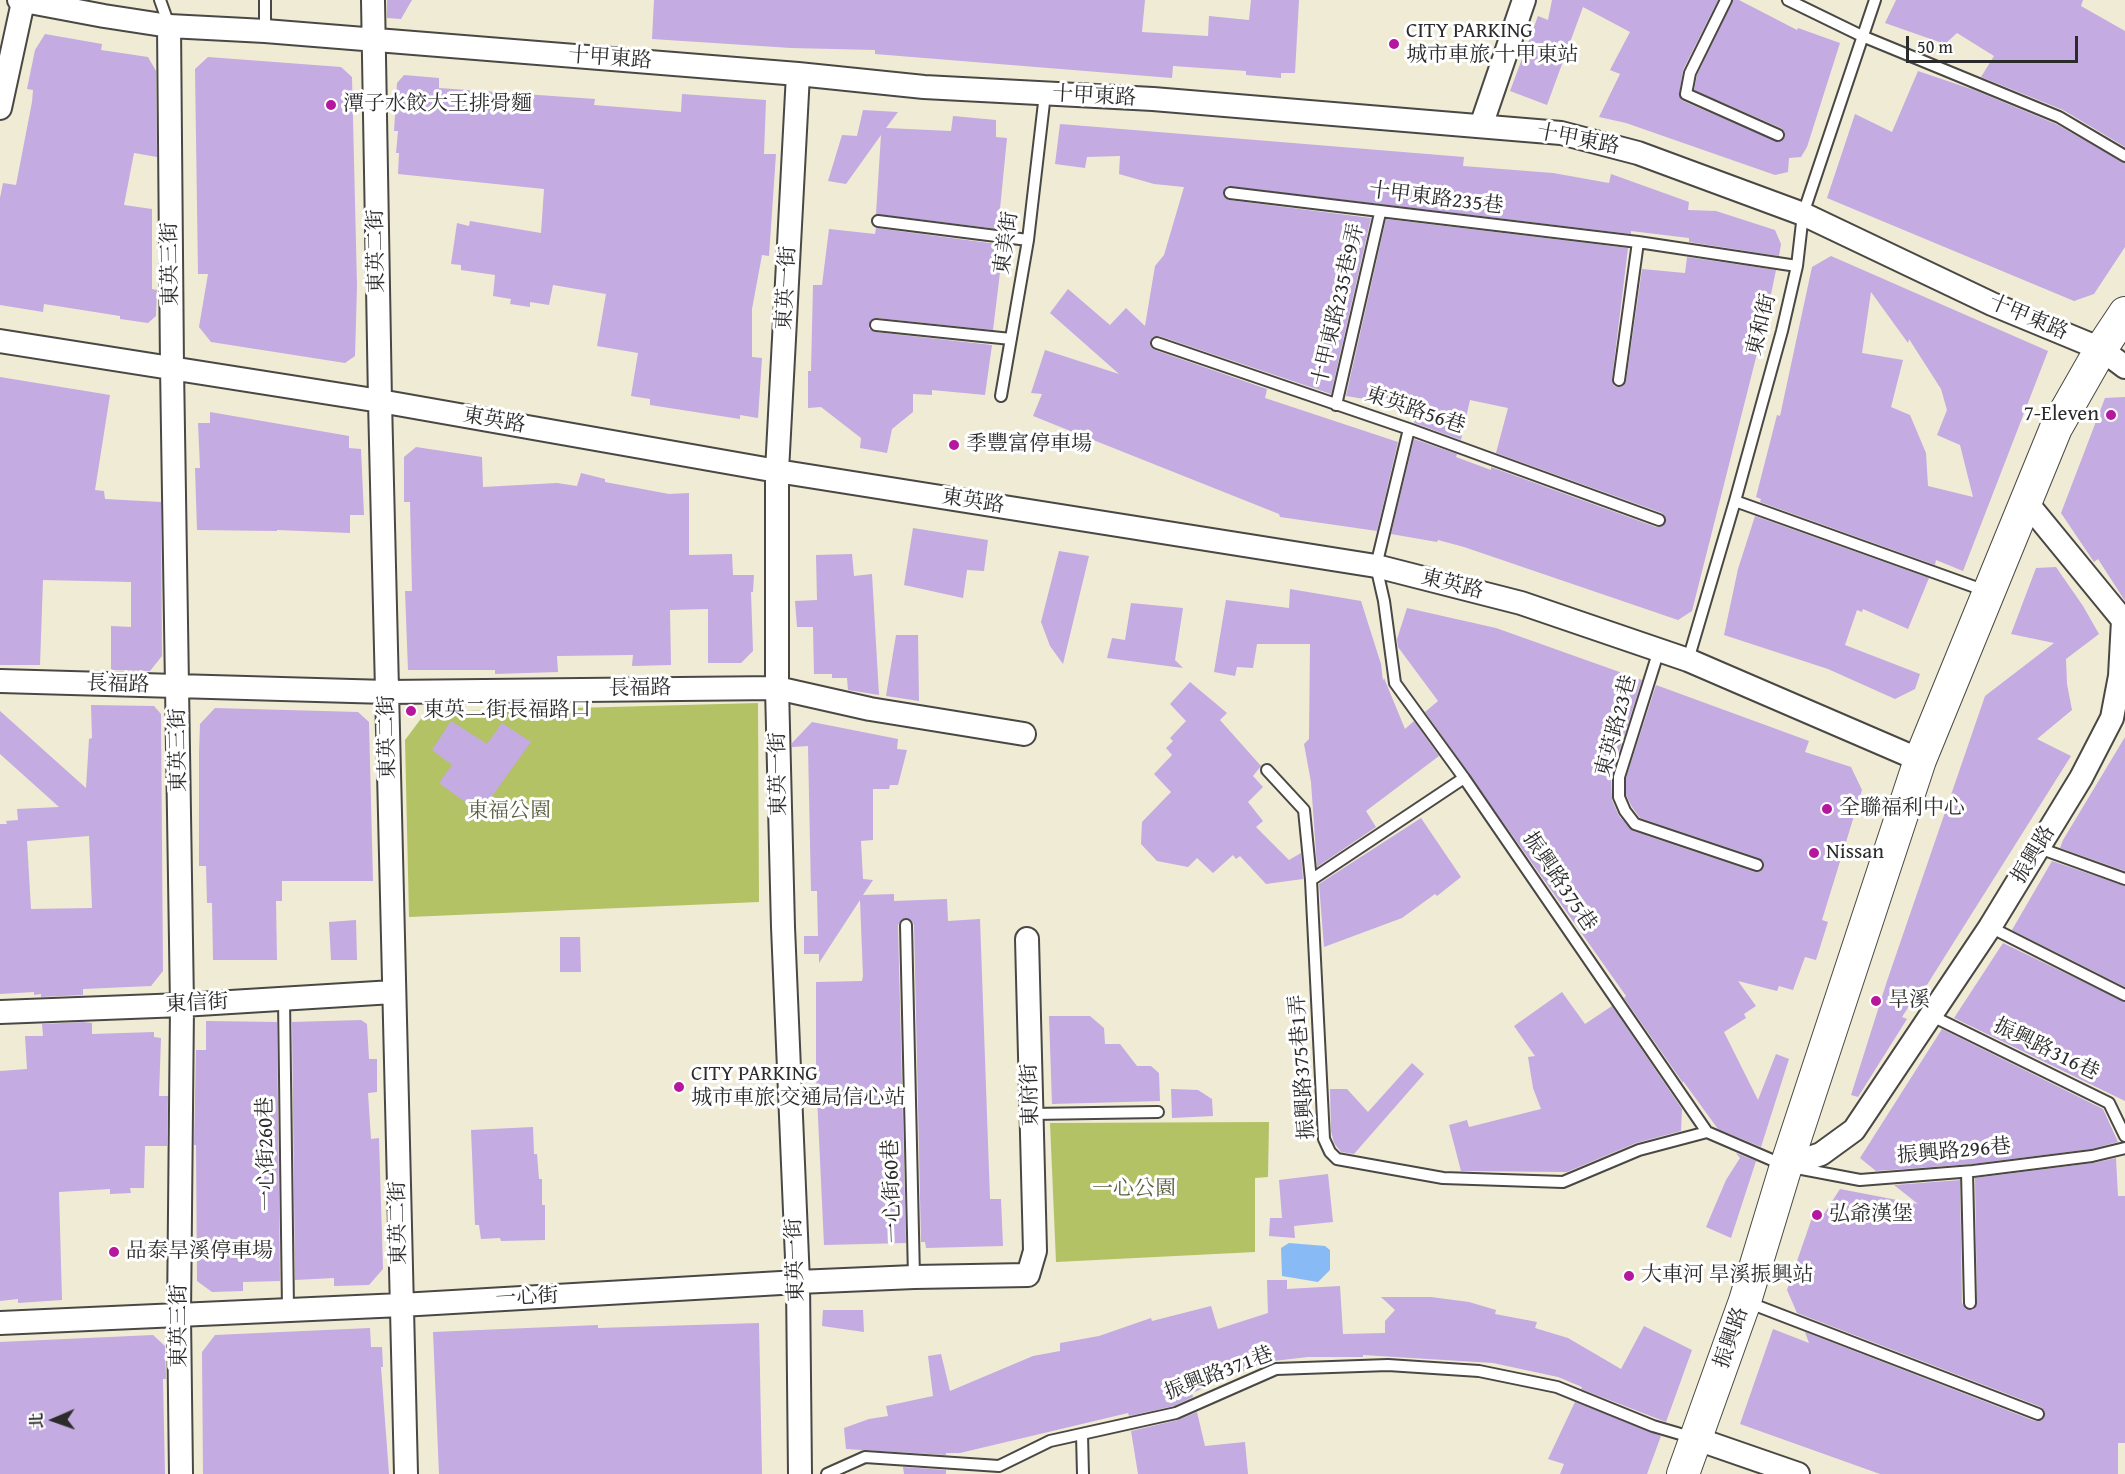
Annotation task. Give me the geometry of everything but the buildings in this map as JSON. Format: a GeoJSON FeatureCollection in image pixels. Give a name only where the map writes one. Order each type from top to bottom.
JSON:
{"type":"FeatureCollection","features":[{"type":"Feature","properties":{"kind":"main road","name":"振興路"},"geometry":{"type":"LineString","coordinates":[[1683,1474],[1745,1301],[1785,1166],[1920,760],[2056,428],[2113,358],[2125,313]]}},
{"type":"Feature","properties":{"kind":"street","name":"東英二街"},"geometry":{"type":"LineString","coordinates":[[373,0],[393,992],[406,1474]]}},
{"type":"Feature","properties":{"kind":"street"},"geometry":{"type":"LineString","coordinates":[[1481,126],[1524,0]]}},
{"type":"Feature","properties":{"kind":"street","name":"十甲東路"},"geometry":{"type":"LineString","coordinates":[[22,1],[169,26],[265,31],[798,74],[924,87],[1153,99],[1561,133],[1638,153],[1803,214],[1992,304],[2113,358]]}},
{"type":"Feature","properties":{"kind":"street"},"geometry":{"type":"LineString","coordinates":[[0,108],[22,1]]}},
{"type":"Feature","properties":{"kind":"street","name":"東英三街"},"geometry":{"type":"LineString","coordinates":[[169,26],[182,1005],[179,1316],[181,1474]]}},
{"type":"Feature","properties":{"kind":"street","name":"東英一街"},"geometry":{"type":"LineString","coordinates":[[798,74],[777,471],[777,688],[783,927],[798,1282],[801,1474]]}},
{"type":"Feature","properties":{"kind":"street","name":"東英路"},"geometry":{"type":"LineString","coordinates":[[0,340],[380,401],[777,471],[1376,566],[1521,603],[1688,660],[1920,760]]}},
{"type":"Feature","properties":{"kind":"street","name":"振興路"},"geometry":{"type":"LineString","coordinates":[[1785,1166],[1821,1154],[1854,1130],[1990,927],[2080,778],[2118,720],[2124,620],[2027,503]]}},
{"type":"Feature","properties":{"kind":"street","name":"長福路"},"geometry":{"type":"LineString","coordinates":[[0,681],[387,692],[777,688],[870,709],[1023,734]]}},
{"type":"Feature","properties":{"kind":"street","name":"東府街"},"geometry":{"type":"LineString","coordinates":[[1027,939],[1035,1251]]}},
{"type":"Feature","properties":{"kind":"street","name":"東信街"},"geometry":{"type":"LineString","coordinates":[[0,1012],[182,1005],[393,992]]}},
{"type":"Feature","properties":{"kind":"street","name":"一心街"},"geometry":{"type":"LineString","coordinates":[[0,1323],[401,1305],[798,1282],[1028,1275],[1035,1251]]}},
{"type":"Feature","properties":{"kind":"street"},"geometry":{"type":"LineString","coordinates":[[1697,1439],[1798,1474]]}},
{"type":"Feature","properties":{"kind":"lane"},"geometry":{"type":"LineString","coordinates":[[160,0],[169,26]]}},
{"type":"Feature","properties":{"kind":"lane"},"geometry":{"type":"LineString","coordinates":[[265,0],[265,31]]}},
{"type":"Feature","properties":{"kind":"lane"},"geometry":{"type":"LineString","coordinates":[[1726,0],[1690,73],[1686,94],[1778,135]]}},
{"type":"Feature","properties":{"kind":"lane"},"geometry":{"type":"LineString","coordinates":[[1788,0],[1862,36],[2059,117],[2125,156]]}},
{"type":"Feature","properties":{"kind":"lane","name":"東和街"},"geometry":{"type":"LineString","coordinates":[[1688,660],[1735,501],[1797,266],[1803,214],[1875,0]]}},
{"type":"Feature","properties":{"kind":"lane","name":"東美街"},"geometry":{"type":"LineString","coordinates":[[1001,396],[1028,240],[1045,94]]}},
{"type":"Feature","properties":{"kind":"lane","name":"十甲東路235巷"},"geometry":{"type":"LineString","coordinates":[[1230,193],[1380,213],[1638,242],[1797,266]]}},
{"type":"Feature","properties":{"kind":"lane","name":"十甲東路235巷9弄"},"geometry":{"type":"LineString","coordinates":[[1336,405],[1380,213]]}},
{"type":"Feature","properties":{"kind":"lane"},"geometry":{"type":"LineString","coordinates":[[878,221],[1028,240]]}},
{"type":"Feature","properties":{"kind":"lane"},"geometry":{"type":"LineString","coordinates":[[1619,380],[1638,242]]}},
{"type":"Feature","properties":{"kind":"lane"},"geometry":{"type":"LineString","coordinates":[[876,325],[1011,339]]}},
{"type":"Feature","properties":{"kind":"lane","name":"東英路56巷"},"geometry":{"type":"LineString","coordinates":[[1157,343],[1409,429],[1659,520]]}},
{"type":"Feature","properties":{"kind":"lane"},"geometry":{"type":"LineString","coordinates":[[1376,566],[1409,429]]}},
{"type":"Feature","properties":{"kind":"lane"},"geometry":{"type":"LineString","coordinates":[[1735,501],[1989,592]]}},
{"type":"Feature","properties":{"kind":"lane","name":"振興路375巷"},"geometry":{"type":"LineString","coordinates":[[1376,566],[1384,601],[1395,683],[1464,778],[1707,1132]]}},
{"type":"Feature","properties":{"kind":"lane","name":"東英路23巷"},"geometry":{"type":"LineString","coordinates":[[1659,650],[1619,777],[1619,797],[1625,811],[1635,824],[1757,865]]}},
{"type":"Feature","properties":{"kind":"lane","name":"振興路375巷1弄"},"geometry":{"type":"LineString","coordinates":[[1267,770],[1304,810],[1311,880],[1324,1139],[1330,1152],[1337,1159],[1443,1178],[1563,1182],[1639,1150],[1707,1132]]}},
{"type":"Feature","properties":{"kind":"lane"},"geometry":{"type":"LineString","coordinates":[[1311,880],[1464,778]]}},
{"type":"Feature","properties":{"kind":"lane"},"geometry":{"type":"LineString","coordinates":[[2039,848],[2125,879]]}},
{"type":"Feature","properties":{"kind":"lane","name":"一心街60巷"},"geometry":{"type":"LineString","coordinates":[[906,925],[914,1277]]}},
{"type":"Feature","properties":{"kind":"lane"},"geometry":{"type":"LineString","coordinates":[[1990,927],[2125,995]]}},
{"type":"Feature","properties":{"kind":"lane","name":"一心街260巷"},"geometry":{"type":"LineString","coordinates":[[284,999],[288,1309]]}},
{"type":"Feature","properties":{"kind":"lane","name":"振興路316巷"},"geometry":{"type":"LineString","coordinates":[[1932,1016],[2109,1102],[2125,1136]]}},
{"type":"Feature","properties":{"kind":"lane"},"geometry":{"type":"LineString","coordinates":[[1032,1114],[1158,1112]]}},
{"type":"Feature","properties":{"kind":"lane"},"geometry":{"type":"LineString","coordinates":[[1707,1132],[1785,1166]]}},
{"type":"Feature","properties":{"kind":"lane","name":"振興路296巷"},"geometry":{"type":"LineString","coordinates":[[1785,1166],[1860,1180],[1966,1172],[2092,1156],[2125,1148]]}},
{"type":"Feature","properties":{"kind":"lane"},"geometry":{"type":"LineString","coordinates":[[1966,1172],[1970,1304]]}},
{"type":"Feature","properties":{"kind":"lane"},"geometry":{"type":"LineString","coordinates":[[1745,1301],[2038,1414]]}},
{"type":"Feature","properties":{"kind":"lane","name":"振興路371巷"},"geometry":{"type":"LineString","coordinates":[[827,1474],[865,1456],[999,1466],[1050,1441],[1176,1413],[1276,1369],[1389,1365],[1479,1371],[1557,1386],[1653,1425],[1697,1439]]}},
{"type":"Feature","properties":{"kind":"lane"},"geometry":{"type":"LineString","coordinates":[[1082,1434],[1083,1474]]}},
{"type":"Feature","properties":{"kind":"green space","name":"東福公園"},"geometry":{"type":"Polygon","coordinates":[[[758,703],[759,902],[409,917],[405,740],[426,712],[758,703]]]}},
{"type":"Feature","properties":{"kind":"green space","name":"一心公園"},"geometry":{"type":"Polygon","coordinates":[[[1269,1122],[1268,1177],[1255,1178],[1255,1252],[1056,1262],[1050,1123],[1269,1122]]]}},
{"type":"Feature","properties":{"kind":"water"},"geometry":{"type":"Polygon","coordinates":[[[1289,1243],[1325,1246],[1330,1250],[1330,1270],[1318,1282],[1282,1276],[1281,1248],[1289,1243]]]}},
{"type":"Feature","properties":{"kind":"place","name":"CITY PARKING 城市車旅 十甲東站"},"geometry":{"type":"Point","coordinates":[1394,44]}},
{"type":"Feature","properties":{"kind":"place","name":"潭子水餃大王排骨麵"},"geometry":{"type":"Point","coordinates":[331,105]}},
{"type":"Feature","properties":{"kind":"place","name":"7-Eleven"},"geometry":{"type":"Point","coordinates":[2111,415]}},
{"type":"Feature","properties":{"kind":"place","name":"季豐富停車場"},"geometry":{"type":"Point","coordinates":[954,445]}},
{"type":"Feature","properties":{"kind":"place","name":"東英二街長福路口"},"geometry":{"type":"Point","coordinates":[411,711]}},
{"type":"Feature","properties":{"kind":"place","name":"全聯福利中心"},"geometry":{"type":"Point","coordinates":[1827,809]}},
{"type":"Feature","properties":{"kind":"place","name":"Nissan"},"geometry":{"type":"Point","coordinates":[1814,853]}},
{"type":"Feature","properties":{"kind":"place","name":"旱溪"},"geometry":{"type":"Point","coordinates":[1876,1001]}},
{"type":"Feature","properties":{"kind":"place","name":"CITY PARKING 城市車旅 交通局信心站"},"geometry":{"type":"Point","coordinates":[679,1087]}},
{"type":"Feature","properties":{"kind":"place","name":"弘爺漢堡"},"geometry":{"type":"Point","coordinates":[1817,1215]}},
{"type":"Feature","properties":{"kind":"place","name":"品泰旱溪停車場"},"geometry":{"type":"Point","coordinates":[114,1252]}},
{"type":"Feature","properties":{"kind":"place","name":"大車河 旱溪振興站"},"geometry":{"type":"Point","coordinates":[1629,1276]}}]}
